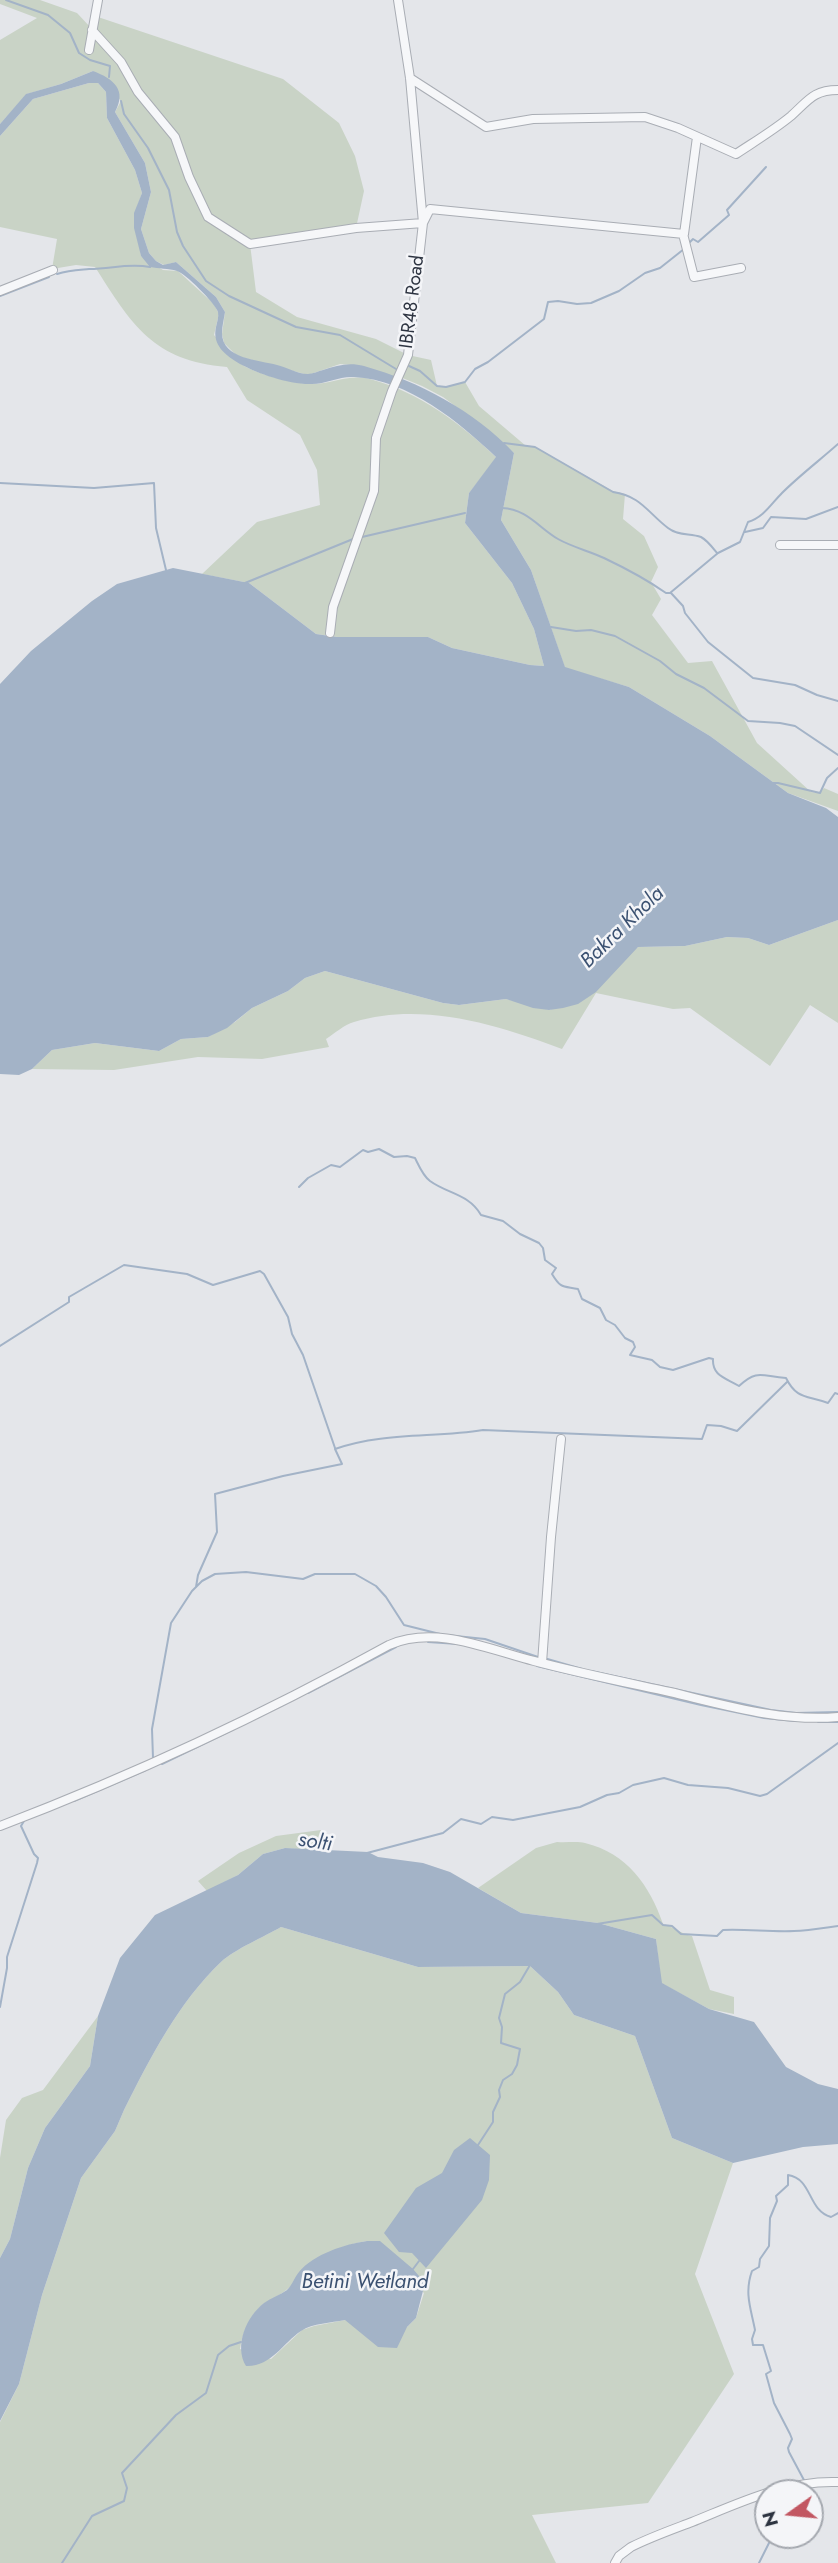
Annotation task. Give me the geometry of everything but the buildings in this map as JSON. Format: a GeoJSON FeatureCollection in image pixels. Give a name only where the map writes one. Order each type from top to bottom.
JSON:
{"type":"FeatureCollection","features":[{"type":"Feature","properties":{"kind":"street"},"geometry":{"type":"LineString","coordinates":[[89,50],[98,0]]}},
{"type":"Feature","properties":{"kind":"street","name":"IBR48 Road"},"geometry":{"type":"LineString","coordinates":[[330,633],[333,607],[374,491],[376,438],[393,388],[408,355],[423,223],[410,78],[398,0]]}},
{"type":"Feature","properties":{"kind":"street"},"geometry":{"type":"LineString","coordinates":[[92,30],[121,62],[138,92],[174,137],[208,217],[250,244],[356,228],[423,223],[429,209],[683,234]]}},
{"type":"Feature","properties":{"kind":"street"},"geometry":{"type":"LineString","coordinates":[[410,78],[486,127],[533,119],[645,117],[736,154],[791,116],[807,99],[825,90],[838,90]]}},
{"type":"Feature","properties":{"kind":"street"},"geometry":{"type":"LineString","coordinates":[[696,137],[683,234],[694,277],[741,268]]}},
{"type":"Feature","properties":{"kind":"street"},"geometry":{"type":"LineString","coordinates":[[0,291],[53,270]]}},
{"type":"Feature","properties":{"kind":"street"},"geometry":{"type":"LineString","coordinates":[[780,545],[838,545]]}},
{"type":"Feature","properties":{"kind":"street"},"geometry":{"type":"LineString","coordinates":[[542,1663],[561,1439]]}},
{"type":"Feature","properties":{"kind":"street"},"geometry":{"type":"LineString","coordinates":[[0,1826],[81,1795],[187,1747],[401,1639],[411,1637],[471,1643],[542,1663],[776,1716],[838,1717]]}},
{"type":"Feature","properties":{"kind":"street"},"geometry":{"type":"LineString","coordinates":[[615,2563],[619,2556],[631,2547],[733,2504],[771,2491],[837,2479]]}},
{"type":"Feature","properties":{"kind":"shaded area"},"geometry":{"type":"Polygon","coordinates":[[[0,0],[40,0],[77,13],[92,29],[95,16],[283,79],[339,123],[355,156],[364,191],[356,228],[250,244],[256,292],[297,317],[376,339],[408,355],[431,360],[437,386],[446,387],[465,382],[479,406],[526,446],[535,447],[613,491],[625,494],[623,519],[644,536],[658,567],[651,582],[661,599],[652,615],[688,663],[712,661],[757,743],[811,792],[820,793],[824,788],[838,794],[838,811],[788,793],[710,736],[629,687],[565,668],[531,570],[501,520],[514,453],[482,426],[443,397],[422,386],[362,366],[340,364],[308,375],[237,356],[224,343],[222,334],[225,312],[216,297],[176,262],[164,265],[149,253],[141,229],[151,192],[145,163],[115,112],[121,101],[93,71],[27,94],[0,124],[0,40],[37,18],[0,4],[0,0]]]}},
{"type":"Feature","properties":{"kind":"shaded area"},"geometry":{"type":"Polygon","coordinates":[[[89,83],[98,83],[106,92],[107,118],[135,170],[142,193],[135,213],[141,256],[163,270],[178,271],[214,304],[219,314],[214,335],[236,359],[258,372],[296,382],[319,384],[362,378],[388,385],[438,410],[497,458],[469,493],[465,523],[512,583],[534,629],[544,666],[452,648],[428,637],[337,637],[316,634],[249,583],[202,574],[257,522],[320,505],[317,470],[300,435],[247,400],[227,367],[180,357],[147,337],[121,306],[95,267],[76,265],[52,269],[57,239],[0,227],[0,136],[33,99],[89,83]]]}},
{"type":"Feature","properties":{"kind":"shaded area"},"geometry":{"type":"Polygon","coordinates":[[[838,920],[838,1023],[810,1005],[770,1066],[690,1008],[673,1009],[596,993],[562,1049],[486,1024],[433,1015],[406,1014],[380,1016],[350,1023],[326,1039],[329,1047],[262,1059],[198,1057],[114,1070],[32,1069],[52,1050],[95,1043],[159,1051],[181,1039],[208,1037],[235,1022],[252,1008],[288,991],[305,978],[325,971],[443,1003],[459,1005],[506,999],[550,1010],[638,947],[685,946],[727,937],[748,938],[769,945],[838,920]]]}},
{"type":"Feature","properties":{"kind":"shaded area"},"geometry":{"type":"Polygon","coordinates":[[[321,1830],[322,1851],[285,1848],[263,1854],[238,1875],[207,1891],[198,1881],[239,1853],[276,1836],[321,1830]]]}},
{"type":"Feature","properties":{"kind":"shaded area"},"geometry":{"type":"Polygon","coordinates":[[[557,1842],[585,1843],[600,1848],[625,1863],[644,1884],[663,1924],[692,1936],[710,1990],[734,1997],[734,2014],[709,2009],[661,1983],[656,1939],[598,1923],[521,1913],[478,1888],[536,1848],[557,1842]]]}},
{"type":"Feature","properties":{"kind":"shaded area"},"geometry":{"type":"Polygon","coordinates":[[[281,1927],[418,1967],[530,1966],[558,1992],[574,2015],[635,2036],[672,2138],[733,2163],[695,2274],[734,2374],[648,2503],[532,2515],[556,2563],[0,2563],[0,2422],[19,2384],[42,2295],[81,2178],[115,2131],[155,2051],[191,1995],[227,1957],[281,1927]],[[367,2241],[354,2244],[332,2253],[285,2291],[261,2306],[246,2328],[240,2349],[271,2359],[302,2330],[345,2320],[407,2327],[416,2318],[424,2293],[367,2241]]]}},
{"type":"Feature","properties":{"kind":"shaded area"},"geometry":{"type":"Polygon","coordinates":[[[98,2016],[90,2066],[45,2128],[28,2168],[10,2239],[0,2258],[0,2158],[6,2120],[22,2098],[43,2090],[98,2016]]]}},
{"type":"Feature","properties":{"kind":"water","name":"Bakra Khola"},"geometry":{"type":"Polygon","coordinates":[[[93,71],[107,78],[119,91],[120,97],[115,112],[145,163],[151,192],[141,229],[149,253],[163,265],[176,262],[216,297],[225,312],[222,333],[228,348],[243,357],[304,374],[349,364],[364,366],[405,380],[463,411],[514,453],[501,520],[531,570],[565,667],[629,687],[710,736],[788,793],[826,808],[838,817],[838,920],[769,945],[748,938],[727,937],[685,946],[638,947],[596,992],[578,1004],[549,1010],[506,999],[459,1005],[443,1003],[325,971],[305,978],[288,991],[252,1008],[227,1028],[208,1037],[181,1039],[159,1051],[95,1043],[52,1050],[32,1069],[19,1075],[0,1074],[0,684],[31,651],[92,601],[117,584],[173,568],[249,583],[316,634],[337,637],[428,637],[452,648],[544,666],[534,629],[512,583],[465,523],[469,493],[496,457],[432,405],[394,386],[354,377],[317,384],[294,383],[256,371],[225,353],[216,339],[218,314],[211,302],[181,273],[150,267],[141,256],[134,228],[134,213],[142,193],[135,170],[107,118],[106,92],[98,83],[89,83],[33,99],[0,136],[0,124],[26,94],[93,71]]]}},
{"type":"Feature","properties":{"kind":"water"},"geometry":{"type":"Polygon","coordinates":[[[285,1848],[368,1852],[378,1857],[423,1863],[450,1872],[521,1913],[598,1923],[656,1939],[662,1983],[709,2009],[754,2022],[786,2067],[818,2084],[838,2089],[838,2144],[803,2147],[733,2163],[672,2138],[635,2036],[574,2015],[558,1992],[530,1966],[418,1967],[281,1927],[227,1957],[191,1995],[155,2051],[115,2131],[81,2178],[42,2295],[19,2384],[0,2421],[0,2258],[10,2239],[28,2168],[45,2128],[90,2066],[98,2016],[120,1958],[155,1915],[238,1875],[263,1854],[285,1848]]]}},
{"type":"Feature","properties":{"kind":"water"},"geometry":{"type":"Polygon","coordinates":[[[470,2138],[490,2155],[489,2180],[482,2200],[426,2268],[412,2253],[399,2252],[384,2233],[416,2188],[442,2173],[454,2150],[470,2138]]]}},
{"type":"Feature","properties":{"kind":"water","name":"Betini Wetland"},"geometry":{"type":"Polygon","coordinates":[[[380,2241],[425,2283],[416,2318],[407,2327],[397,2348],[378,2347],[345,2320],[306,2328],[270,2359],[246,2366],[241,2350],[242,2341],[247,2324],[258,2309],[287,2290],[299,2272],[321,2255],[340,2247],[380,2241]]]}},
{"type":"Feature","properties":{"kind":"waterway"},"geometry":{"type":"LineString","coordinates":[[6,0],[48,15],[70,33],[79,53],[90,60],[110,66],[109,77]]}},
{"type":"Feature","properties":{"kind":"waterway"},"geometry":{"type":"LineString","coordinates":[[121,101],[124,114],[148,148],[169,190],[177,232],[183,246],[206,281],[229,296],[296,327],[340,335],[396,369]]}},
{"type":"Feature","properties":{"kind":"waterway"},"geometry":{"type":"LineString","coordinates":[[690,242],[693,239],[698,242],[729,215],[727,210],[766,167]]}},
{"type":"Feature","properties":{"kind":"waterway"},"geometry":{"type":"LineString","coordinates":[[409,366],[420,371],[437,386],[446,387],[465,382],[475,369],[544,319],[548,302],[591,303],[619,291],[645,273],[660,268],[684,249]]}},
{"type":"Feature","properties":{"kind":"waterway"},"geometry":{"type":"LineString","coordinates":[[57,274],[73,270],[150,267]]}},
{"type":"Feature","properties":{"kind":"waterway"},"geometry":{"type":"LineString","coordinates":[[0,296],[49,277]]}},
{"type":"Feature","properties":{"kind":"waterway"},"geometry":{"type":"LineString","coordinates":[[504,443],[535,447],[613,492],[631,497],[672,531],[701,537],[717,553]]}},
{"type":"Feature","properties":{"kind":"waterway"},"geometry":{"type":"LineString","coordinates":[[502,508],[519,512],[558,539],[604,558],[670,593],[718,553],[740,542],[748,522],[763,514],[838,444]]}},
{"type":"Feature","properties":{"kind":"waterway"},"geometry":{"type":"LineString","coordinates":[[0,483],[94,488],[154,483],[156,528],[166,570]]}},
{"type":"Feature","properties":{"kind":"waterway"},"geometry":{"type":"LineString","coordinates":[[745,532],[763,528],[771,517],[806,519],[838,507]]}},
{"type":"Feature","properties":{"kind":"waterway"},"geometry":{"type":"LineString","coordinates":[[362,537],[465,513]]}},
{"type":"Feature","properties":{"kind":"waterway"},"geometry":{"type":"LineString","coordinates":[[245,583],[353,539]]}},
{"type":"Feature","properties":{"kind":"waterway"},"geometry":{"type":"LineString","coordinates":[[671,593],[708,642],[753,678],[795,685],[838,701]]}},
{"type":"Feature","properties":{"kind":"waterway"},"geometry":{"type":"LineString","coordinates":[[551,627],[576,631],[591,630],[615,636],[704,688],[748,721],[795,726],[838,755]]}},
{"type":"Feature","properties":{"kind":"waterway"},"geometry":{"type":"LineString","coordinates":[[772,783],[820,793],[827,778],[838,768]]}},
{"type":"Feature","properties":{"kind":"waterway"},"geometry":{"type":"LineString","coordinates":[[299,1187],[308,1178],[331,1165],[340,1167],[363,1150],[368,1152],[379,1149],[394,1157],[415,1158],[430,1181],[464,1198],[481,1215],[503,1221],[520,1234],[539,1243],[543,1248],[545,1260],[556,1268],[552,1274],[558,1282],[563,1286],[578,1289],[582,1299],[600,1308],[606,1320],[633,1342],[635,1347],[630,1355],[652,1360],[660,1367],[673,1370],[709,1358],[713,1359],[717,1373],[739,1386],[751,1377],[761,1375],[786,1378],[794,1390],[803,1396],[828,1403],[835,1393],[838,1394]]}},
{"type":"Feature","properties":{"kind":"waterway"},"geometry":{"type":"LineString","coordinates":[[0,1346],[69,1302],[69,1297],[124,1265],[187,1274],[213,1285],[260,1271],[288,1317],[335,1448]]}},
{"type":"Feature","properties":{"kind":"waterway"},"geometry":{"type":"LineString","coordinates":[[196,1587],[198,1575],[217,1532],[215,1494],[342,1464],[335,1449],[371,1440],[483,1430],[702,1439],[707,1425],[737,1431],[787,1382]]}},
{"type":"Feature","properties":{"kind":"waterway"},"geometry":{"type":"LineString","coordinates":[[153,1758],[152,1729],[171,1623],[192,1591],[215,1574],[246,1572],[303,1579],[315,1574],[355,1574],[376,1586],[404,1625],[440,1634]]}},
{"type":"Feature","properties":{"kind":"waterway"},"geometry":{"type":"LineString","coordinates":[[446,1635],[485,1639],[538,1657]]}},
{"type":"Feature","properties":{"kind":"waterway"},"geometry":{"type":"LineString","coordinates":[[428,1642],[458,1644]]}},
{"type":"Feature","properties":{"kind":"waterway"},"geometry":{"type":"LineString","coordinates":[[308,1693],[396,1647]]}},
{"type":"Feature","properties":{"kind":"waterway"},"geometry":{"type":"LineString","coordinates":[[544,1658],[582,1669]]}},
{"type":"Feature","properties":{"kind":"waterway"},"geometry":{"type":"LineString","coordinates":[[537,1666],[701,1705],[764,1718],[795,1721]]}},
{"type":"Feature","properties":{"kind":"waterway"},"geometry":{"type":"LineString","coordinates":[[591,1671],[771,1710],[796,1713],[838,1712]]}},
{"type":"Feature","properties":{"kind":"waterway"},"geometry":{"type":"LineString","coordinates":[[818,1722],[838,1722]]}},
{"type":"Feature","properties":{"kind":"waterway"},"geometry":{"type":"LineString","coordinates":[[162,1764],[234,1729]]}},
{"type":"Feature","properties":{"kind":"waterway"},"geometry":{"type":"LineString","coordinates":[[367,1853],[443,1833],[461,1819],[481,1824],[492,1817],[513,1820],[580,1807],[633,1785],[664,1778],[688,1785],[728,1788],[760,1796],[767,1794],[838,1743]]}},
{"type":"Feature","properties":{"kind":"waterway"},"geometry":{"type":"LineString","coordinates":[[74,1801],[146,1770]]}},
{"type":"Feature","properties":{"kind":"waterway"},"geometry":{"type":"LineString","coordinates":[[0,2007],[7,1957],[38,1858],[21,1826],[24,1821]]}},
{"type":"Feature","properties":{"kind":"waterway"},"geometry":{"type":"LineString","coordinates":[[597,1924],[652,1915],[663,1925],[672,1926],[681,1934],[717,1936],[723,1930],[799,1931],[838,1926]]}},
{"type":"Feature","properties":{"kind":"waterway"},"geometry":{"type":"LineString","coordinates":[[478,2145],[493,2122],[493,2112],[500,2097],[499,2090],[503,2080],[512,2074],[517,2065],[520,2049],[501,2043],[502,2027],[499,2018],[505,1994],[520,1982],[530,1965]]}},
{"type":"Feature","properties":{"kind":"waterway"},"geometry":{"type":"LineString","coordinates":[[803,2479],[789,2452],[792,2439],[774,2403],[766,2374],[771,2371],[763,2345],[753,2345],[755,2330],[749,2301],[750,2279],[752,2271],[759,2267],[760,2259],[769,2246],[770,2218],[777,2201],[776,2196],[788,2185],[788,2175],[802,2182],[823,2213],[831,2217],[838,2213]]}},
{"type":"Feature","properties":{"kind":"waterway"},"geometry":{"type":"LineString","coordinates":[[413,2269],[419,2261]]}},
{"type":"Feature","properties":{"kind":"waterway"},"geometry":{"type":"LineString","coordinates":[[62,2563],[92,2516],[124,2501],[127,2488],[122,2473],[176,2415],[206,2393],[218,2355],[229,2346],[241,2342]]}},
{"type":"Feature","properties":{"kind":"waterway"},"geometry":{"type":"LineString","coordinates":[[759,2563],[766,2549]]}},
{"type":"Feature","properties":{"kind":"water label","name":"solti"},"geometry":{"type":"Point","coordinates":[315,1843]}}]}
